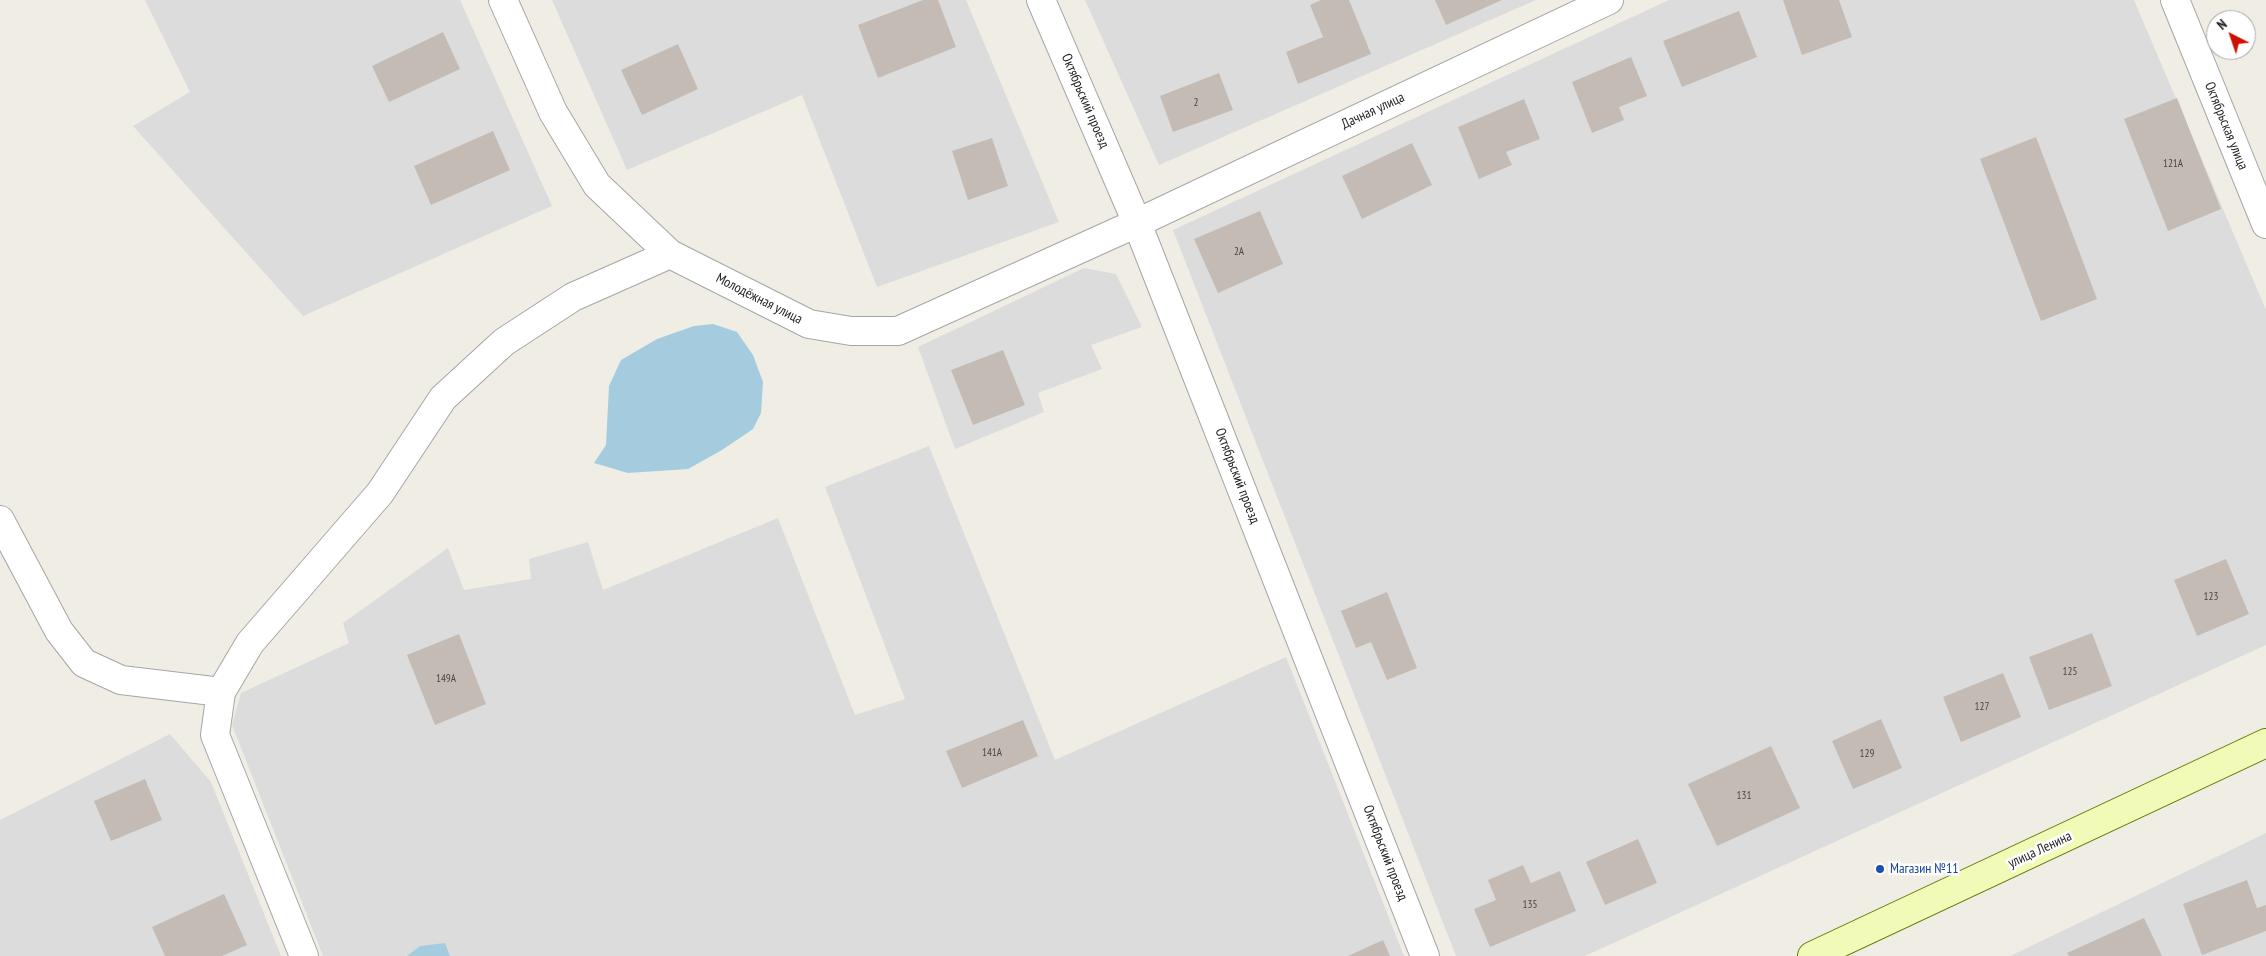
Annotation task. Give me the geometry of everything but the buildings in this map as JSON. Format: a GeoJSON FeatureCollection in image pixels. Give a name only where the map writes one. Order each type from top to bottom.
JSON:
{"type":"FeatureCollection","features":[{"type":"Feature","properties":{"kind":"main road","name":"улица Ленина"},"geometry":{"type":"LineString","coordinates":[[1812,956],[2266,742]]}},
{"type":"Feature","properties":{"kind":"street","name":"Молодёжная улица"},"geometry":{"type":"LineString","coordinates":[[503,0],[553,112],[598,185],[670,254],[809,324],[851,331],[898,331],[1137,223]]}},
{"type":"Feature","properties":{"kind":"street","name":"Октябрьский проезд"},"geometry":{"type":"LineString","coordinates":[[1041,0],[1137,223],[1425,956]]}},
{"type":"Feature","properties":{"kind":"street","name":"Дачная улица"},"geometry":{"type":"LineString","coordinates":[[1137,223],[1609,0]]}},
{"type":"Feature","properties":{"kind":"street","name":"Октябрьская улица"},"geometry":{"type":"LineString","coordinates":[[2175,0],[2266,224]]}},
{"type":"Feature","properties":{"kind":"street"},"geometry":{"type":"LineString","coordinates":[[304,956],[215,735],[221,692],[250,643],[380,493],[443,398],[504,342],[573,297],[670,254]]}},
{"type":"Feature","properties":{"kind":"street"},"geometry":{"type":"LineString","coordinates":[[0,520],[59,631],[84,663],[121,680],[221,692]]}},
{"type":"Feature","properties":{"kind":"shaded area"},"geometry":{"type":"Polygon","coordinates":[[[145,0],[460,0],[552,206],[303,316],[133,126],[190,92],[145,0]]]}},
{"type":"Feature","properties":{"kind":"shaded area"},"geometry":{"type":"Polygon","coordinates":[[[552,0],[966,0],[1059,222],[877,287],[802,95],[627,170],[552,0]]]}},
{"type":"Feature","properties":{"kind":"shaded area"},"geometry":{"type":"Polygon","coordinates":[[[1085,0],[1536,0],[1159,165],[1085,0]]]}},
{"type":"Feature","properties":{"kind":"shaded area"},"geometry":{"type":"Polygon","coordinates":[[[1669,0],[2134,0],[2266,310],[2266,645],[1585,956],[1456,956],[1173,230],[1669,0]]]}},
{"type":"Feature","properties":{"kind":"shaded area"},"geometry":{"type":"Polygon","coordinates":[[[1084,268],[1116,274],[1142,327],[1091,345],[1102,369],[1038,393],[1044,412],[955,449],[918,347],[1084,268]]]}},
{"type":"Feature","properties":{"kind":"shaded area"},"geometry":{"type":"Polygon","coordinates":[[[929,446],[1055,760],[1286,657],[1404,956],[323,956],[232,725],[241,693],[349,643],[343,623],[448,548],[464,590],[531,579],[529,559],[588,542],[603,590],[778,518],[855,715],[905,699],[825,487],[929,446]]]}},
{"type":"Feature","properties":{"kind":"shaded area"},"geometry":{"type":"Polygon","coordinates":[[[170,734],[211,782],[281,956],[0,956],[0,820],[170,734]]]}},
{"type":"Feature","properties":{"kind":"shaded area"},"geometry":{"type":"Polygon","coordinates":[[[2266,833],[2266,956],[2010,956],[2152,888],[2266,833]]]}},
{"type":"Feature","properties":{"kind":"water"},"geometry":{"type":"Polygon","coordinates":[[[713,324],[737,332],[753,355],[763,382],[761,413],[753,429],[722,450],[688,469],[628,473],[594,463],[606,445],[609,386],[621,360],[657,339],[694,326],[713,324]]]}},
{"type":"Feature","properties":{"kind":"water"},"geometry":{"type":"Polygon","coordinates":[[[445,943],[450,956],[407,956],[420,946],[445,943]]]}},
{"type":"Feature","properties":{"kind":"place","name":"Магазин №11"},"geometry":{"type":"Point","coordinates":[1880,869]}}]}
